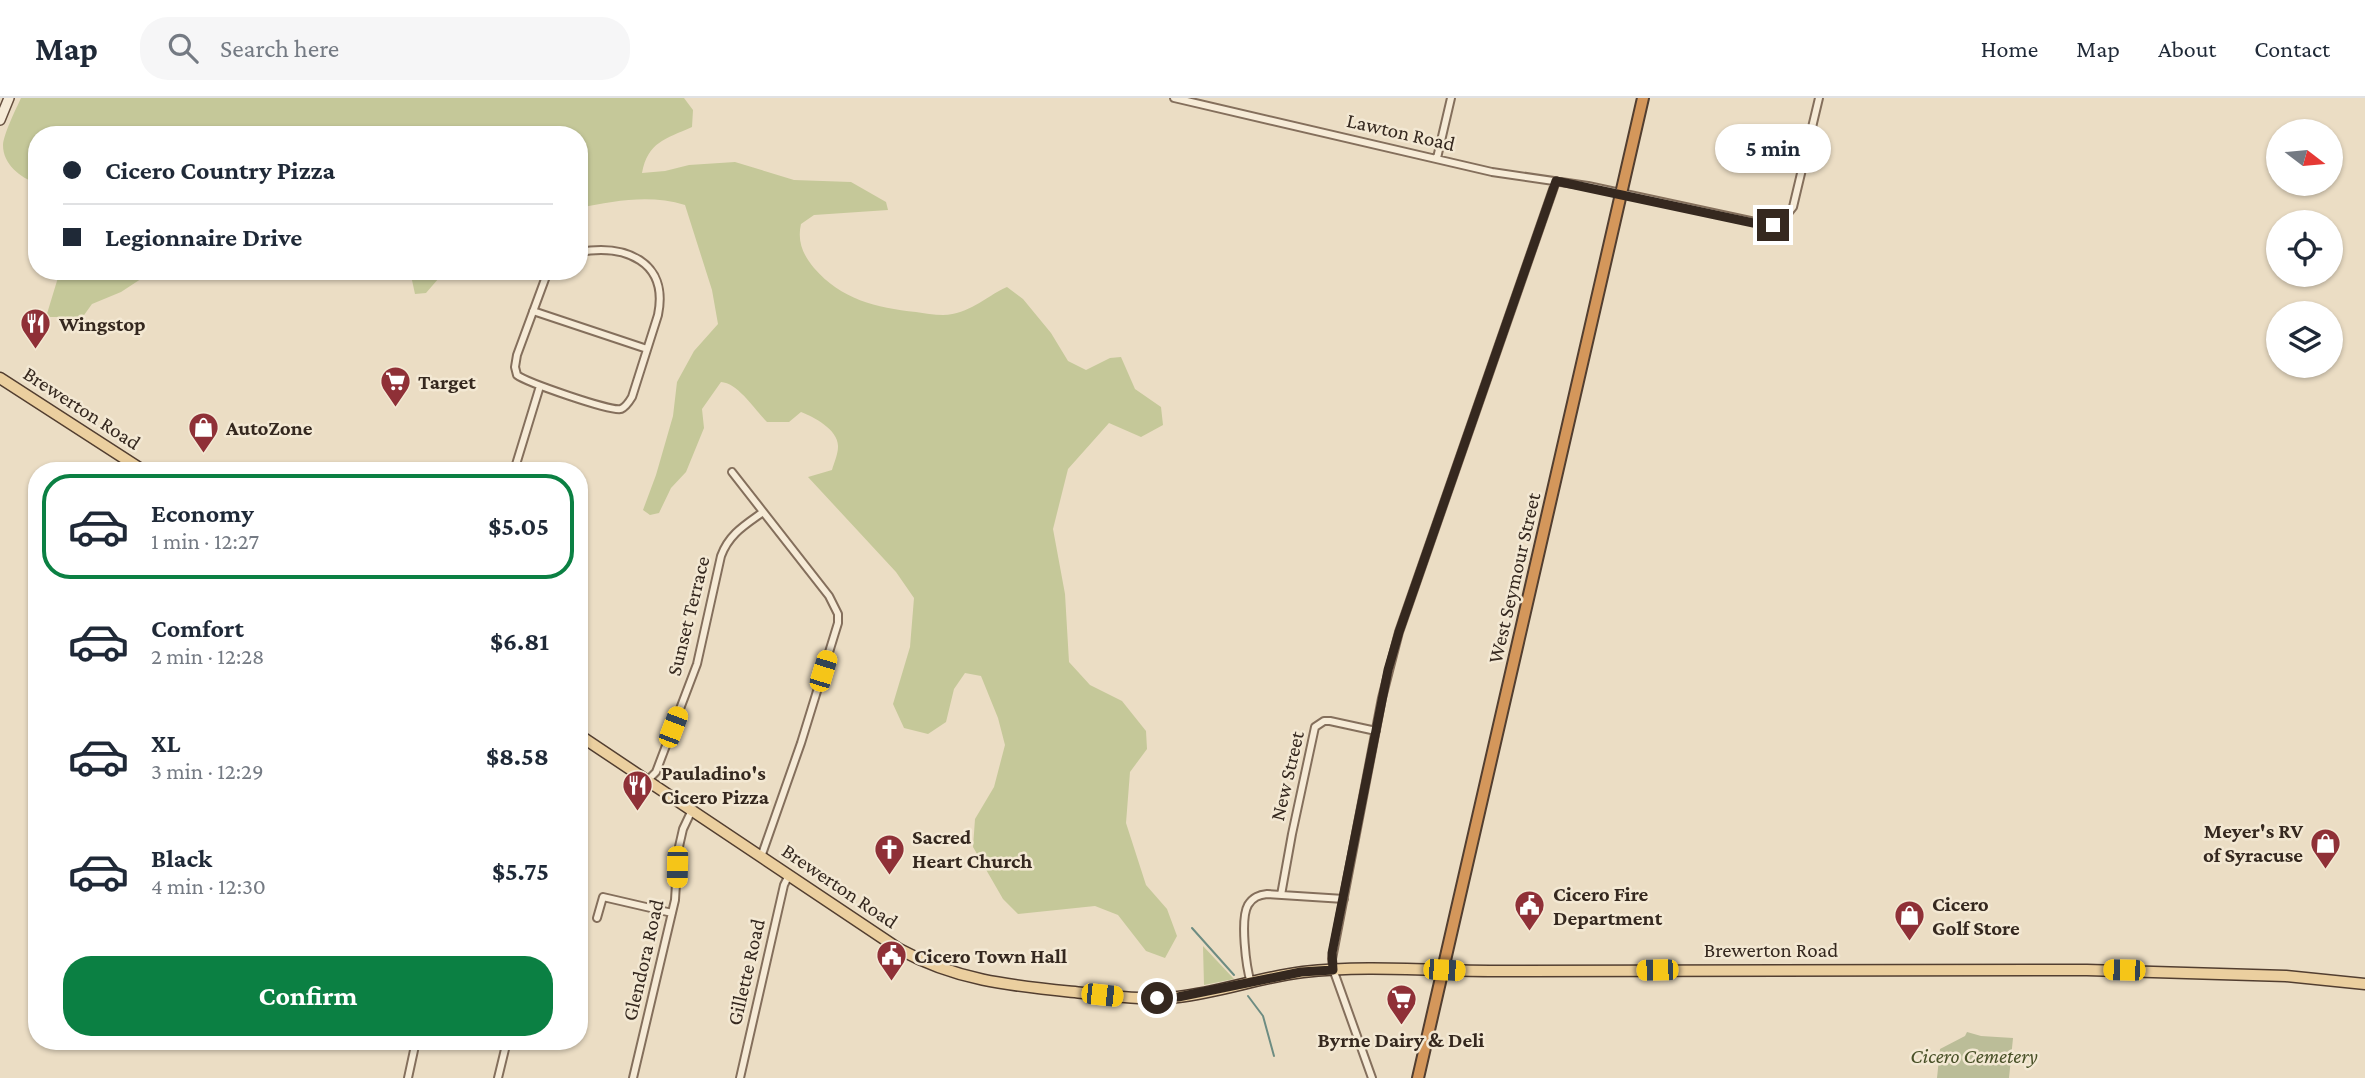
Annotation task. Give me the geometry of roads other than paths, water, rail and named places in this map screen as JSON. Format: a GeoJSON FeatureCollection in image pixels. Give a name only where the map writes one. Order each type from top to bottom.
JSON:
{"type":"FeatureCollection","features":[{"type":"Feature","properties":{"kind":"highway","name":"West Seymour Street"},"geometry":{"type":"LineString","coordinates":[[1418,1078],[1643,98]]}},
{"type":"Feature","properties":{"kind":"main road","name":"Brewerton Road"},"geometry":{"type":"LineString","coordinates":[[0,378],[130,462]]}},
{"type":"Feature","properties":{"kind":"main road","name":"Brewerton Road"},"geometry":{"type":"LineString","coordinates":[[588,741],[919,960],[957,975],[985,982],[1157,998],[1178,997],[1301,972],[1333,970],[2087,970],[2275,975],[2365,984]]}},
{"type":"Feature","properties":{"kind":"street"},"geometry":{"type":"LineString","coordinates":[[0,120],[9,98]]}},
{"type":"Feature","properties":{"kind":"street","name":"Lawton Road"},"geometry":{"type":"LineString","coordinates":[[1174,98],[1492,172],[1556,181],[1769,225],[1782,221],[1789,215],[1796,197],[1819,98]]}},
{"type":"Feature","properties":{"kind":"street"},"geometry":{"type":"LineString","coordinates":[[1437,158],[1451,98]]}},
{"type":"Feature","properties":{"kind":"street"},"geometry":{"type":"LineString","coordinates":[[1372,1078],[1333,970],[1332,953],[1386,679],[1399,632],[1556,181]]}},
{"type":"Feature","properties":{"kind":"street"},"geometry":{"type":"LineString","coordinates":[[545,280],[517,355],[515,370],[519,377],[606,407],[621,409],[632,397],[647,349],[660,304],[658,285],[653,274],[640,260],[622,251],[588,251]]}},
{"type":"Feature","properties":{"kind":"street"},"geometry":{"type":"LineString","coordinates":[[533,311],[647,349]]}},
{"type":"Feature","properties":{"kind":"street"},"geometry":{"type":"LineString","coordinates":[[517,462],[540,386]]}},
{"type":"Feature","properties":{"kind":"street"},"geometry":{"type":"LineString","coordinates":[[732,472],[830,596],[838,614],[838,623],[801,743],[761,857]]}},
{"type":"Feature","properties":{"kind":"street","name":"Sunset Terrace"},"geometry":{"type":"LineString","coordinates":[[648,780],[656,772],[697,664],[726,541],[763,512]]}},
{"type":"Feature","properties":{"kind":"street","name":"New Street"},"geometry":{"type":"LineString","coordinates":[[1281,895],[1315,727],[1324,721],[1330,721],[1376,731]]}},
{"type":"Feature","properties":{"kind":"street","name":"Glendora Road"},"geometry":{"type":"LineString","coordinates":[[633,1078],[672,913],[677,884],[678,851],[683,829],[692,810]]}},
{"type":"Feature","properties":{"kind":"street","name":"Gillette Road"},"geometry":{"type":"LineString","coordinates":[[740,1078],[784,884],[789,875]]}},
{"type":"Feature","properties":{"kind":"street"},"geometry":{"type":"LineString","coordinates":[[1251,983],[1245,923],[1248,906],[1258,895],[1344,899]]}},
{"type":"Feature","properties":{"kind":"street"},"geometry":{"type":"LineString","coordinates":[[597,918],[603,897],[672,913]]}},
{"type":"Feature","properties":{"kind":"street"},"geometry":{"type":"LineString","coordinates":[[408,1078],[414,1050]]}},
{"type":"Feature","properties":{"kind":"street"},"geometry":{"type":"LineString","coordinates":[[498,1078],[505,1050]]}},
{"type":"Feature","properties":{"kind":"waterway"},"geometry":{"type":"LineString","coordinates":[[1192,928],[1234,975]]}},
{"type":"Feature","properties":{"kind":"waterway"},"geometry":{"type":"LineString","coordinates":[[1248,996],[1263,1016],[1274,1056]]}},
{"type":"Feature","properties":{"kind":"place","name":"Wingstop"},"geometry":{"type":"Point","coordinates":[36,351]}},
{"type":"Feature","properties":{"kind":"place","name":"Target"},"geometry":{"type":"Point","coordinates":[395,409]}},
{"type":"Feature","properties":{"kind":"place","name":"AutoZone"},"geometry":{"type":"Point","coordinates":[203,455]}},
{"type":"Feature","properties":{"kind":"place","name":"Pauladino's Cicero Pizza"},"geometry":{"type":"Point","coordinates":[638,812]}},
{"type":"Feature","properties":{"kind":"place","name":"Meyer's RV of Syracuse"},"geometry":{"type":"Point","coordinates":[2326,870]}},
{"type":"Feature","properties":{"kind":"place","name":"Sacred Heart Church"},"geometry":{"type":"Point","coordinates":[889,876]}},
{"type":"Feature","properties":{"kind":"place","name":"Cicero Fire Department"},"geometry":{"type":"Point","coordinates":[1530,933]}},
{"type":"Feature","properties":{"kind":"place","name":"Cicero Golf Store"},"geometry":{"type":"Point","coordinates":[1909,943]}},
{"type":"Feature","properties":{"kind":"place","name":"Cicero Town Hall"},"geometry":{"type":"Point","coordinates":[891,983]}},
{"type":"Feature","properties":{"kind":"place","name":"Byrne Dairy & Deli"},"geometry":{"type":"Point","coordinates":[1401,1027]}},
{"type":"Feature","properties":{"kind":"park label","name":"Cicero Cemetery"},"geometry":{"type":"Point","coordinates":[1974,1056]}}]}
